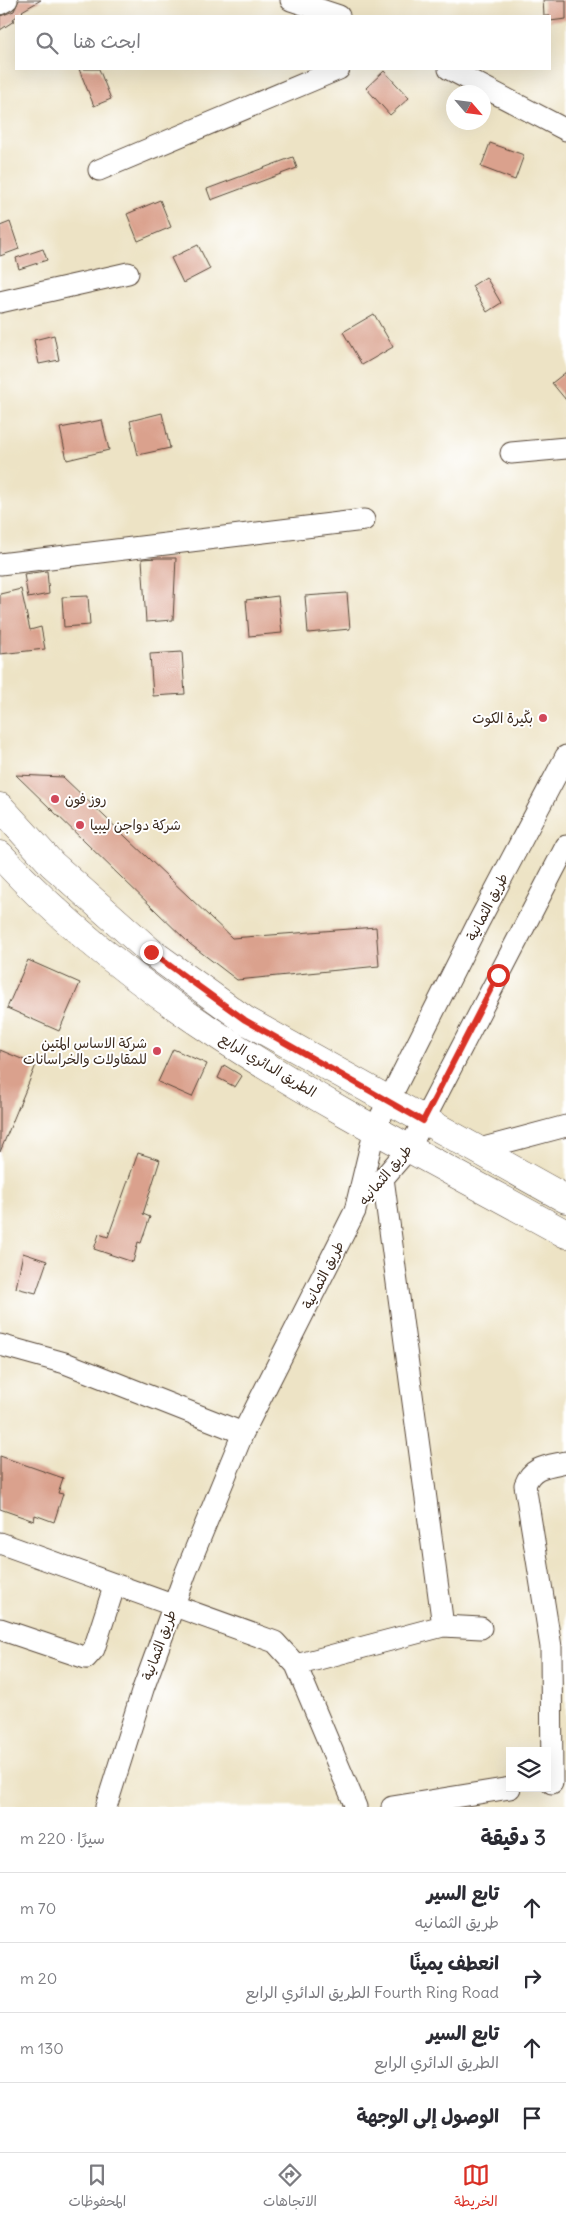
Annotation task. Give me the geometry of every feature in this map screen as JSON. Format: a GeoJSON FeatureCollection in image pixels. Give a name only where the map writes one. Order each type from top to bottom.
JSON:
{"type":"FeatureCollection","features":[{"type":"Feature","properties":{"kind":"main road","name":"الطريق الدائري الرابع"},"geometry":{"type":"LineString","coordinates":[[0,807],[52,864],[151,952],[245,1020],[388,1102],[566,1199]]}},
{"type":"Feature","properties":{"kind":"main road","name":"الطريق الدائري الرابع"},"geometry":{"type":"LineString","coordinates":[[0,855],[28,885],[128,973],[230,1044],[375,1128],[566,1234]]}},
{"type":"Feature","properties":{"kind":"street"},"geometry":{"type":"LineString","coordinates":[[0,4],[7,0]]}},
{"type":"Feature","properties":{"kind":"street"},"geometry":{"type":"LineString","coordinates":[[291,0],[336,15]]}},
{"type":"Feature","properties":{"kind":"street"},"geometry":{"type":"LineString","coordinates":[[99,170],[337,70]]}},
{"type":"Feature","properties":{"kind":"street"},"geometry":{"type":"LineString","coordinates":[[451,70],[566,130]]}},
{"type":"Feature","properties":{"kind":"street"},"geometry":{"type":"LineString","coordinates":[[0,302],[128,273]]}},
{"type":"Feature","properties":{"kind":"street"},"geometry":{"type":"LineString","coordinates":[[511,453],[566,448]]}},
{"type":"Feature","properties":{"kind":"street"},"geometry":{"type":"LineString","coordinates":[[0,564],[364,520]]}},
{"type":"Feature","properties":{"kind":"street","name":"طريق الثمانية"},"geometry":{"type":"LineString","coordinates":[[106,1807],[143,1689],[174,1605],[243,1433],[355,1211],[375,1128],[478,922],[566,756]]}},
{"type":"Feature","properties":{"kind":"street","name":"طريق الثمانيه"},"geometry":{"type":"LineString","coordinates":[[355,1211],[410,1147],[566,846]]}},
{"type":"Feature","properties":{"kind":"street"},"geometry":{"type":"LineString","coordinates":[[476,1150],[566,1126]]}},
{"type":"Feature","properties":{"kind":"street"},"geometry":{"type":"LineString","coordinates":[[383,1178],[443,1626]]}},
{"type":"Feature","properties":{"kind":"street"},"geometry":{"type":"LineString","coordinates":[[0,1345],[65,1363],[243,1433]]}},
{"type":"Feature","properties":{"kind":"street"},"geometry":{"type":"LineString","coordinates":[[555,1782],[551,1647],[525,1485],[528,1475],[536,1468],[566,1462]]}},
{"type":"Feature","properties":{"kind":"street"},"geometry":{"type":"LineString","coordinates":[[0,1543],[275,1642],[296,1665],[356,1807]]}},
{"type":"Feature","properties":{"kind":"street"},"geometry":{"type":"LineString","coordinates":[[0,1629],[86,1658],[94,1649],[115,1584]]}},
{"type":"Feature","properties":{"kind":"street"},"geometry":{"type":"LineString","coordinates":[[296,1665],[443,1626],[481,1628]]}},
{"type":"Feature","properties":{"kind":"street"},"geometry":{"type":"LineString","coordinates":[[392,1807],[506,1789]]}},
{"type":"Feature","properties":{"kind":"building"},"geometry":{"type":"Polygon","coordinates":[[[19,0],[41,0],[19,15],[15,15],[14,21],[0,30],[0,16],[14,11],[19,0]]]}},
{"type":"Feature","properties":{"kind":"building"},"geometry":{"type":"Polygon","coordinates":[[[543,0],[566,0],[566,19],[551,21],[551,15],[544,15],[543,0]]]}},
{"type":"Feature","properties":{"kind":"building"},"geometry":{"type":"Polygon","coordinates":[[[79,70],[99,70],[111,99],[94,106],[79,70]]]}},
{"type":"Feature","properties":{"kind":"building"},"geometry":{"type":"Polygon","coordinates":[[[384,71],[409,98],[390,115],[366,88],[384,71]]]}},
{"type":"Feature","properties":{"kind":"building"},"geometry":{"type":"Polygon","coordinates":[[[490,143],[524,155],[515,180],[481,167],[490,143]]]}},
{"type":"Feature","properties":{"kind":"building"},"geometry":{"type":"Polygon","coordinates":[[[293,157],[297,168],[211,200],[207,189],[293,157]]]}},
{"type":"Feature","properties":{"kind":"building"},"geometry":{"type":"Polygon","coordinates":[[[160,200],[171,227],[138,241],[127,214],[160,200]]]}},
{"type":"Feature","properties":{"kind":"building"},"geometry":{"type":"Polygon","coordinates":[[[10,222],[19,249],[0,256],[0,226],[10,222]]]}},
{"type":"Feature","properties":{"kind":"building"},"geometry":{"type":"Polygon","coordinates":[[[198,245],[210,269],[183,283],[171,258],[198,245]]]}},
{"type":"Feature","properties":{"kind":"building"},"geometry":{"type":"Polygon","coordinates":[[[43,249],[47,260],[19,269],[16,258],[43,249]]]}},
{"type":"Feature","properties":{"kind":"building"},"geometry":{"type":"Polygon","coordinates":[[[486,277],[501,303],[487,312],[472,286],[486,277]]]}},
{"type":"Feature","properties":{"kind":"building"},"geometry":{"type":"Polygon","coordinates":[[[374,314],[393,347],[362,365],[343,332],[374,314]]]}},
{"type":"Feature","properties":{"kind":"building"},"geometry":{"type":"Polygon","coordinates":[[[54,335],[59,360],[39,364],[34,340],[54,335]]]}},
{"type":"Feature","properties":{"kind":"building"},"geometry":{"type":"Polygon","coordinates":[[[566,372],[566,400],[552,383],[566,372]]]}},
{"type":"Feature","properties":{"kind":"building"},"geometry":{"type":"Polygon","coordinates":[[[162,413],[170,448],[138,455],[130,421],[162,413]]]}},
{"type":"Feature","properties":{"kind":"building"},"geometry":{"type":"Polygon","coordinates":[[[102,420],[109,450],[67,460],[60,428],[102,420]]]}},
{"type":"Feature","properties":{"kind":"building"},"geometry":{"type":"Polygon","coordinates":[[[176,558],[173,620],[146,622],[142,559],[176,558]]]}},
{"type":"Feature","properties":{"kind":"building"},"geometry":{"type":"Polygon","coordinates":[[[47,571],[49,594],[28,598],[24,574],[47,571]]]}},
{"type":"Feature","properties":{"kind":"building"},"geometry":{"type":"Polygon","coordinates":[[[21,589],[30,630],[41,627],[45,649],[0,654],[0,594],[21,589]]]}},
{"type":"Feature","properties":{"kind":"building"},"geometry":{"type":"Polygon","coordinates":[[[347,593],[350,629],[308,633],[305,596],[347,593]]]}},
{"type":"Feature","properties":{"kind":"building"},"geometry":{"type":"Polygon","coordinates":[[[88,596],[90,625],[64,627],[62,597],[88,596]]]}},
{"type":"Feature","properties":{"kind":"building"},"geometry":{"type":"Polygon","coordinates":[[[278,596],[282,633],[249,636],[246,600],[278,596]]]}},
{"type":"Feature","properties":{"kind":"building"},"geometry":{"type":"Polygon","coordinates":[[[182,652],[185,694],[153,696],[150,654],[182,652]]]}},
{"type":"Feature","properties":{"kind":"building"},"geometry":{"type":"Polygon","coordinates":[[[16,775],[63,777],[232,938],[376,927],[379,966],[237,980],[190,944],[16,775]]]}},
{"type":"Feature","properties":{"kind":"building"},"geometry":{"type":"Polygon","coordinates":[[[28,960],[80,983],[59,1031],[7,1008],[28,960]]]}},
{"type":"Feature","properties":{"kind":"building"},"geometry":{"type":"Polygon","coordinates":[[[173,1049],[207,1064],[192,1097],[158,1082],[173,1049]]]}},
{"type":"Feature","properties":{"kind":"building"},"geometry":{"type":"Polygon","coordinates":[[[0,1050],[36,1065],[0,1152],[0,1050]]]}},
{"type":"Feature","properties":{"kind":"building"},"geometry":{"type":"Polygon","coordinates":[[[224,1065],[242,1076],[235,1087],[218,1078],[224,1065]]]}},
{"type":"Feature","properties":{"kind":"building"},"geometry":{"type":"Polygon","coordinates":[[[138,1153],[160,1160],[143,1214],[150,1217],[141,1243],[138,1242],[133,1262],[94,1249],[99,1234],[108,1237],[138,1153]]]}},
{"type":"Feature","properties":{"kind":"building"},"geometry":{"type":"Polygon","coordinates":[[[23,1253],[47,1261],[36,1293],[16,1288],[23,1253]]]}},
{"type":"Feature","properties":{"kind":"building"},"geometry":{"type":"Polygon","coordinates":[[[0,1456],[63,1478],[58,1493],[63,1494],[54,1522],[35,1515],[34,1521],[0,1509],[0,1456]]]}},
{"type":"Feature","properties":{"kind":"place","name":"بكّيرة الكوت"},"geometry":{"type":"Point","coordinates":[543,718]}},
{"type":"Feature","properties":{"kind":"place","name":"روز فون"},"geometry":{"type":"Point","coordinates":[55,799]}},
{"type":"Feature","properties":{"kind":"place","name":"شركة دواجن ليبيا"},"geometry":{"type":"Point","coordinates":[80,825]}},
{"type":"Feature","properties":{"kind":"place","name":"شركة الاساس المتين للمقاولات والخراسانات"},"geometry":{"type":"Point","coordinates":[157,1051]}},
{"type":"Feature","properties":{"kind":"route"},"geometry":{"type":"LineString","coordinates":[[151,952],[245,1020],[423,1121],[498,975]]}}]}
